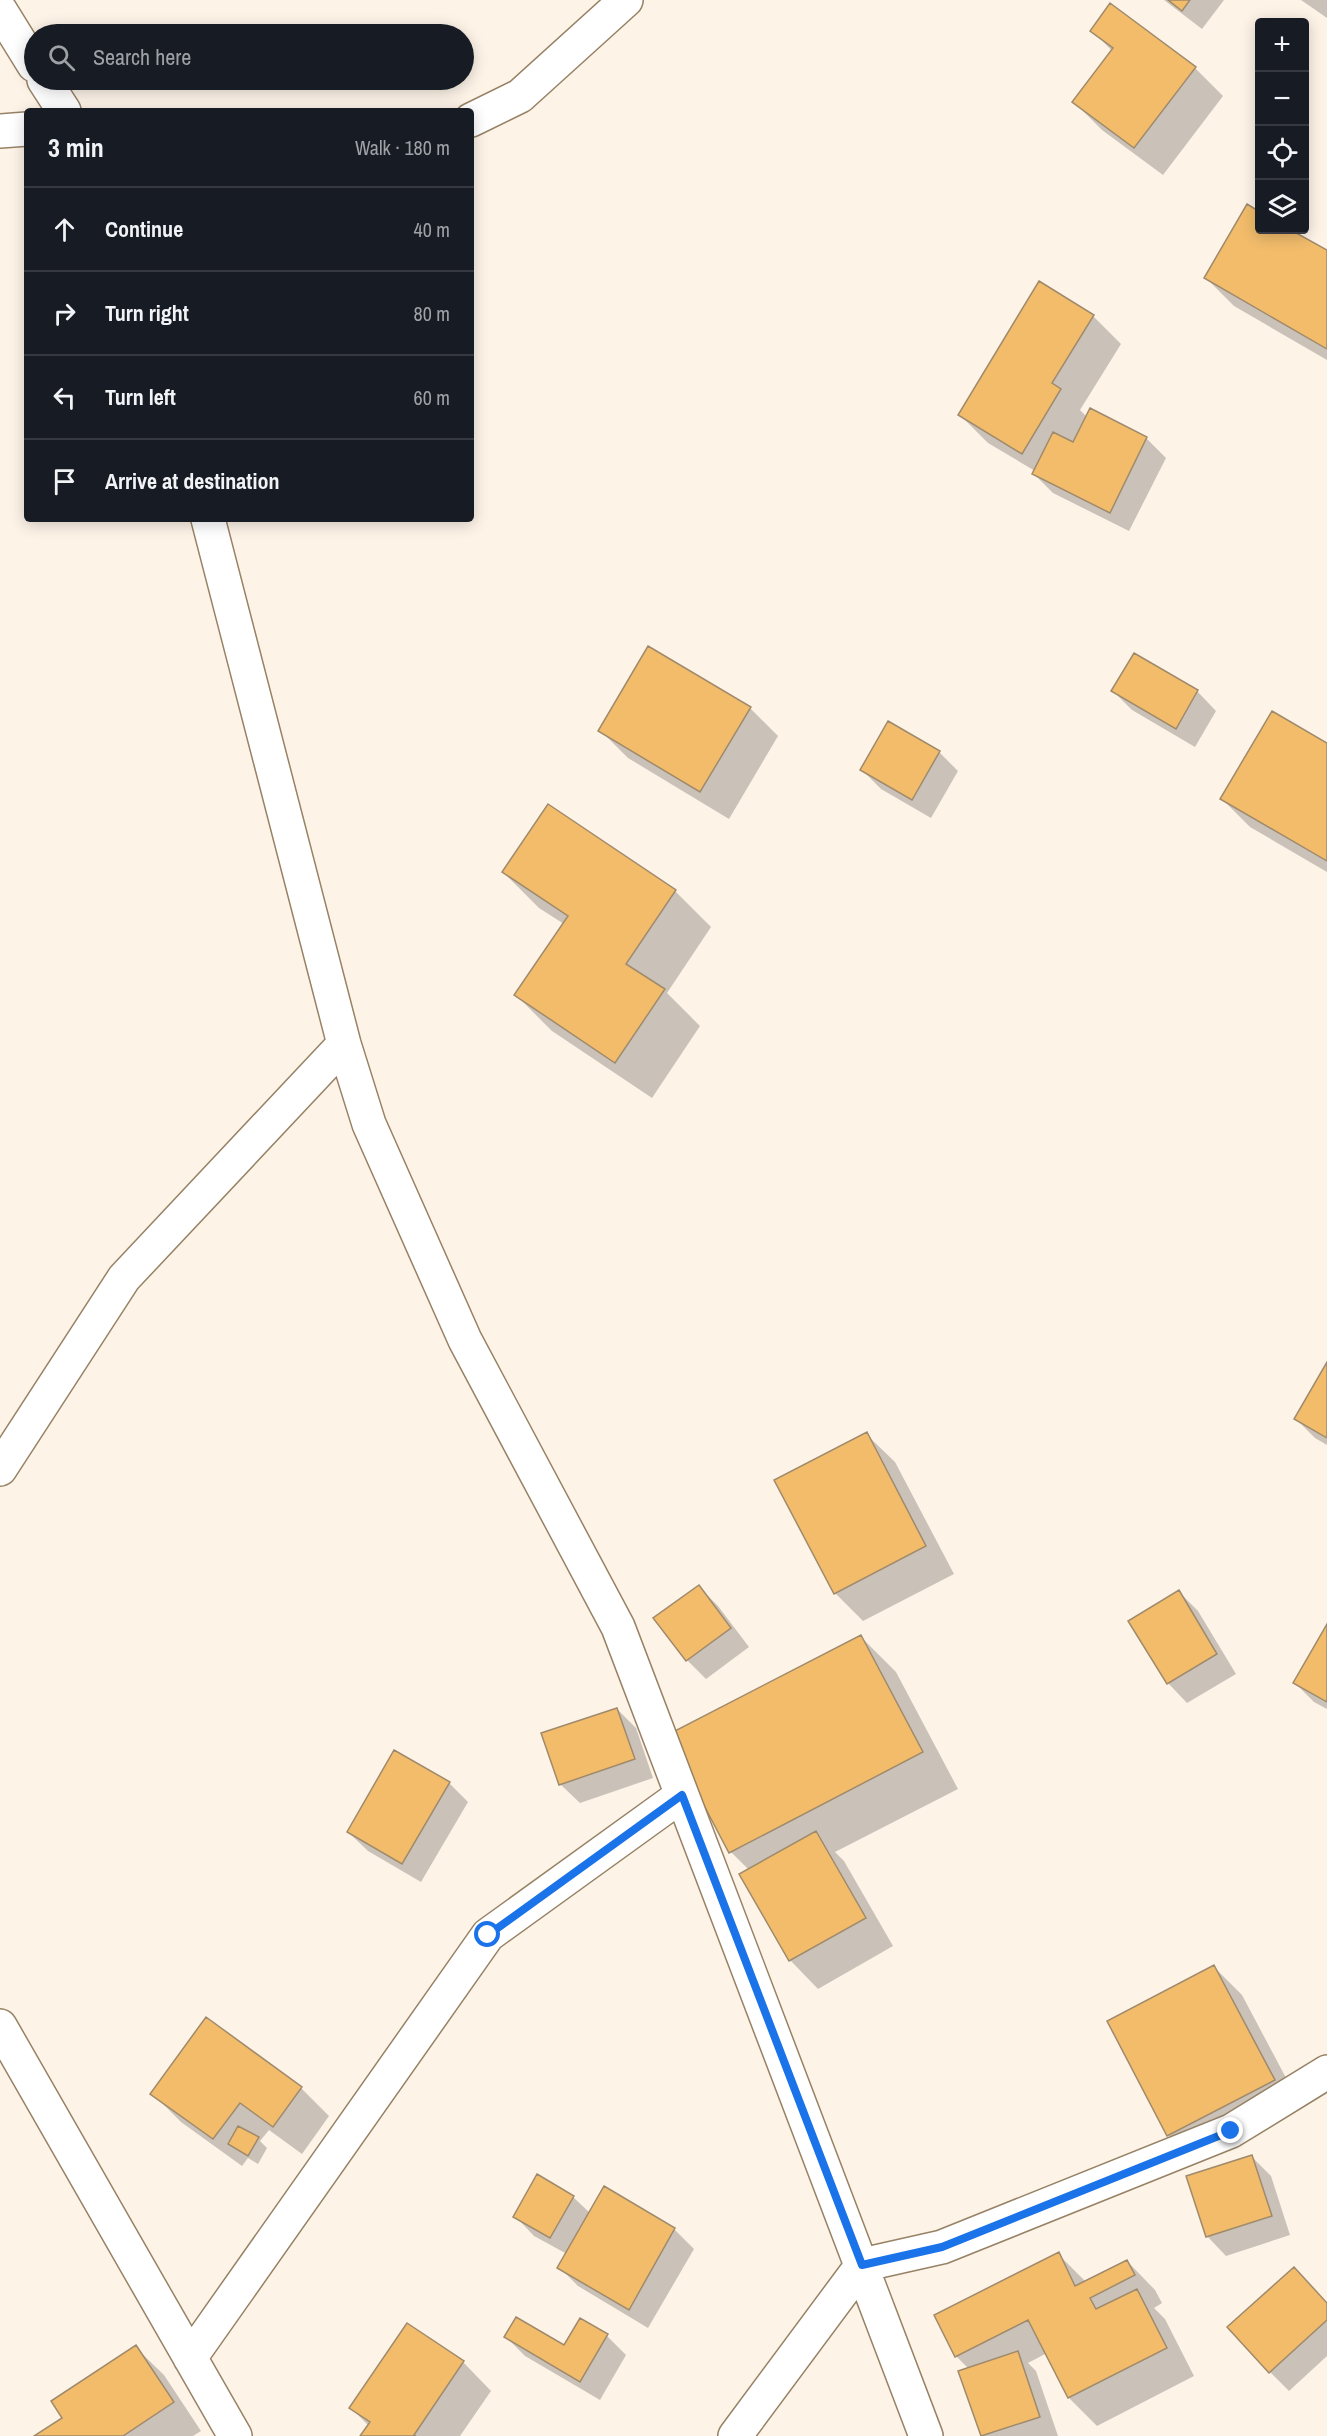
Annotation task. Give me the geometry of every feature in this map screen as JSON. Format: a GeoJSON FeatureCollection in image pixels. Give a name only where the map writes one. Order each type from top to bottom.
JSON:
{"type":"FeatureCollection","features":[{"type":"Feature","properties":{"kind":"street"},"geometry":{"type":"LineString","coordinates":[[474,119],[520,96],[627,0]]}},
{"type":"Feature","properties":{"kind":"street"},"geometry":{"type":"LineString","coordinates":[[0,10],[24,49]]}},
{"type":"Feature","properties":{"kind":"street"},"geometry":{"type":"LineString","coordinates":[[50,90],[62,108]]}},
{"type":"Feature","properties":{"kind":"street"},"geometry":{"type":"LineString","coordinates":[[0,131],[24,129]]}},
{"type":"Feature","properties":{"kind":"street"},"geometry":{"type":"LineString","coordinates":[[209,522],[344,1044],[369,1124],[465,1341],[618,1628],[926,2436]]}},
{"type":"Feature","properties":{"kind":"street"},"geometry":{"type":"LineString","coordinates":[[0,1469],[124,1278],[344,1044]]}},
{"type":"Feature","properties":{"kind":"street"},"geometry":{"type":"LineString","coordinates":[[190,2358],[488,1935],[682,1795]]}},
{"type":"Feature","properties":{"kind":"street"},"geometry":{"type":"LineString","coordinates":[[0,2026],[235,2436]]}},
{"type":"Feature","properties":{"kind":"street"},"geometry":{"type":"LineString","coordinates":[[735,2436],[862,2265],[942,2247],[1231,2131],[1327,2072]]}},
{"type":"Feature","properties":{"kind":"building"},"geometry":{"type":"Polygon","coordinates":[[[1168,0],[1190,0],[1182,11],[1168,0]]]}},
{"type":"Feature","properties":{"kind":"building"},"geometry":{"type":"Polygon","coordinates":[[[1110,3],[1196,67],[1134,148],[1072,102],[1113,48],[1090,31],[1110,3]]]}},
{"type":"Feature","properties":{"kind":"building"},"geometry":{"type":"Polygon","coordinates":[[[1247,204],[1255,209],[1255,234],[1298,234],[1327,250],[1327,349],[1204,278],[1247,204]]]}},
{"type":"Feature","properties":{"kind":"building"},"geometry":{"type":"Polygon","coordinates":[[[1039,281],[1094,315],[1052,383],[1061,389],[1022,454],[958,415],[1039,281]]]}},
{"type":"Feature","properties":{"kind":"building"},"geometry":{"type":"Polygon","coordinates":[[[1090,408],[1147,437],[1110,513],[1032,474],[1053,432],[1073,442],[1090,408]]]}},
{"type":"Feature","properties":{"kind":"building"},"geometry":{"type":"Polygon","coordinates":[[[648,646],[751,707],[700,792],[598,731],[648,646]]]}},
{"type":"Feature","properties":{"kind":"building"},"geometry":{"type":"Polygon","coordinates":[[[1134,653],[1198,690],[1176,729],[1111,691],[1134,653]]]}},
{"type":"Feature","properties":{"kind":"building"},"geometry":{"type":"Polygon","coordinates":[[[1272,711],[1327,743],[1327,861],[1220,799],[1272,711]]]}},
{"type":"Feature","properties":{"kind":"building"},"geometry":{"type":"Polygon","coordinates":[[[888,721],[940,751],[912,800],[860,770],[888,721]]]}},
{"type":"Feature","properties":{"kind":"building"},"geometry":{"type":"Polygon","coordinates":[[[548,804],[676,890],[626,964],[665,989],[615,1063],[514,995],[568,916],[502,872],[548,804]]]}},
{"type":"Feature","properties":{"kind":"building"},"geometry":{"type":"Polygon","coordinates":[[[1327,1362],[1327,1438],[1294,1419],[1327,1362]]]}},
{"type":"Feature","properties":{"kind":"building"},"geometry":{"type":"Polygon","coordinates":[[[867,1432],[926,1546],[834,1594],[774,1480],[867,1432]]]}},
{"type":"Feature","properties":{"kind":"building"},"geometry":{"type":"Polygon","coordinates":[[[699,1585],[731,1628],[686,1661],[653,1618],[699,1585]]]}},
{"type":"Feature","properties":{"kind":"building"},"geometry":{"type":"Polygon","coordinates":[[[1179,1590],[1217,1654],[1167,1684],[1128,1621],[1179,1590]]]}},
{"type":"Feature","properties":{"kind":"building"},"geometry":{"type":"Polygon","coordinates":[[[1327,1624],[1327,1702],[1293,1683],[1327,1624]]]}},
{"type":"Feature","properties":{"kind":"building"},"geometry":{"type":"Polygon","coordinates":[[[861,1635],[923,1752],[729,1853],[667,1735],[861,1635]]]}},
{"type":"Feature","properties":{"kind":"building"},"geometry":{"type":"Polygon","coordinates":[[[617,1708],[635,1759],[559,1785],[541,1733],[617,1708]]]}},
{"type":"Feature","properties":{"kind":"building"},"geometry":{"type":"Polygon","coordinates":[[[394,1750],[450,1782],[402,1864],[347,1832],[394,1750]]]}},
{"type":"Feature","properties":{"kind":"building"},"geometry":{"type":"Polygon","coordinates":[[[816,1831],[866,1918],[789,1961],[739,1874],[816,1831]]]}},
{"type":"Feature","properties":{"kind":"building"},"geometry":{"type":"Polygon","coordinates":[[[1214,1965],[1275,2080],[1167,2136],[1107,2021],[1214,1965]]]}},
{"type":"Feature","properties":{"kind":"building"},"geometry":{"type":"Polygon","coordinates":[[[206,2017],[302,2087],[273,2127],[240,2103],[213,2139],[150,2094],[206,2017]]]}},
{"type":"Feature","properties":{"kind":"building"},"geometry":{"type":"Polygon","coordinates":[[[238,2126],[259,2137],[248,2156],[228,2144],[238,2126]]]}},
{"type":"Feature","properties":{"kind":"building"},"geometry":{"type":"Polygon","coordinates":[[[1252,2155],[1272,2216],[1206,2237],[1186,2176],[1252,2155]]]}},
{"type":"Feature","properties":{"kind":"building"},"geometry":{"type":"Polygon","coordinates":[[[537,2174],[574,2196],[550,2238],[513,2217],[537,2174]]]}},
{"type":"Feature","properties":{"kind":"building"},"geometry":{"type":"Polygon","coordinates":[[[604,2186],[675,2228],[629,2310],[557,2268],[604,2186]]]}},
{"type":"Feature","properties":{"kind":"building"},"geometry":{"type":"Polygon","coordinates":[[[1059,2252],[1075,2286],[1127,2260],[1135,2275],[1090,2298],[1096,2309],[1137,2289],[1167,2348],[1068,2398],[1028,2320],[955,2357],[934,2315],[1059,2252]]]}},
{"type":"Feature","properties":{"kind":"building"},"geometry":{"type":"Polygon","coordinates":[[[1294,2267],[1327,2303],[1327,2320],[1269,2373],[1227,2327],[1294,2267]]]}},
{"type":"Feature","properties":{"kind":"building"},"geometry":{"type":"Polygon","coordinates":[[[516,2317],[564,2345],[580,2318],[608,2334],[580,2382],[504,2337],[516,2317]]]}},
{"type":"Feature","properties":{"kind":"building"},"geometry":{"type":"Polygon","coordinates":[[[407,2323],[464,2361],[414,2435],[416,2436],[360,2436],[370,2422],[349,2408],[407,2323]]]}},
{"type":"Feature","properties":{"kind":"building"},"geometry":{"type":"Polygon","coordinates":[[[136,2345],[174,2402],[123,2436],[34,2436],[62,2418],[51,2401],[136,2345]]]}},
{"type":"Feature","properties":{"kind":"building"},"geometry":{"type":"Polygon","coordinates":[[[1018,2351],[1040,2417],[981,2436],[958,2371],[1018,2351]]]}},
{"type":"Feature","properties":{"kind":"route"},"geometry":{"type":"LineString","coordinates":[[488,1935],[682,1795],[744,1963],[862,2265],[942,2247],[1231,2131]]}}]}
